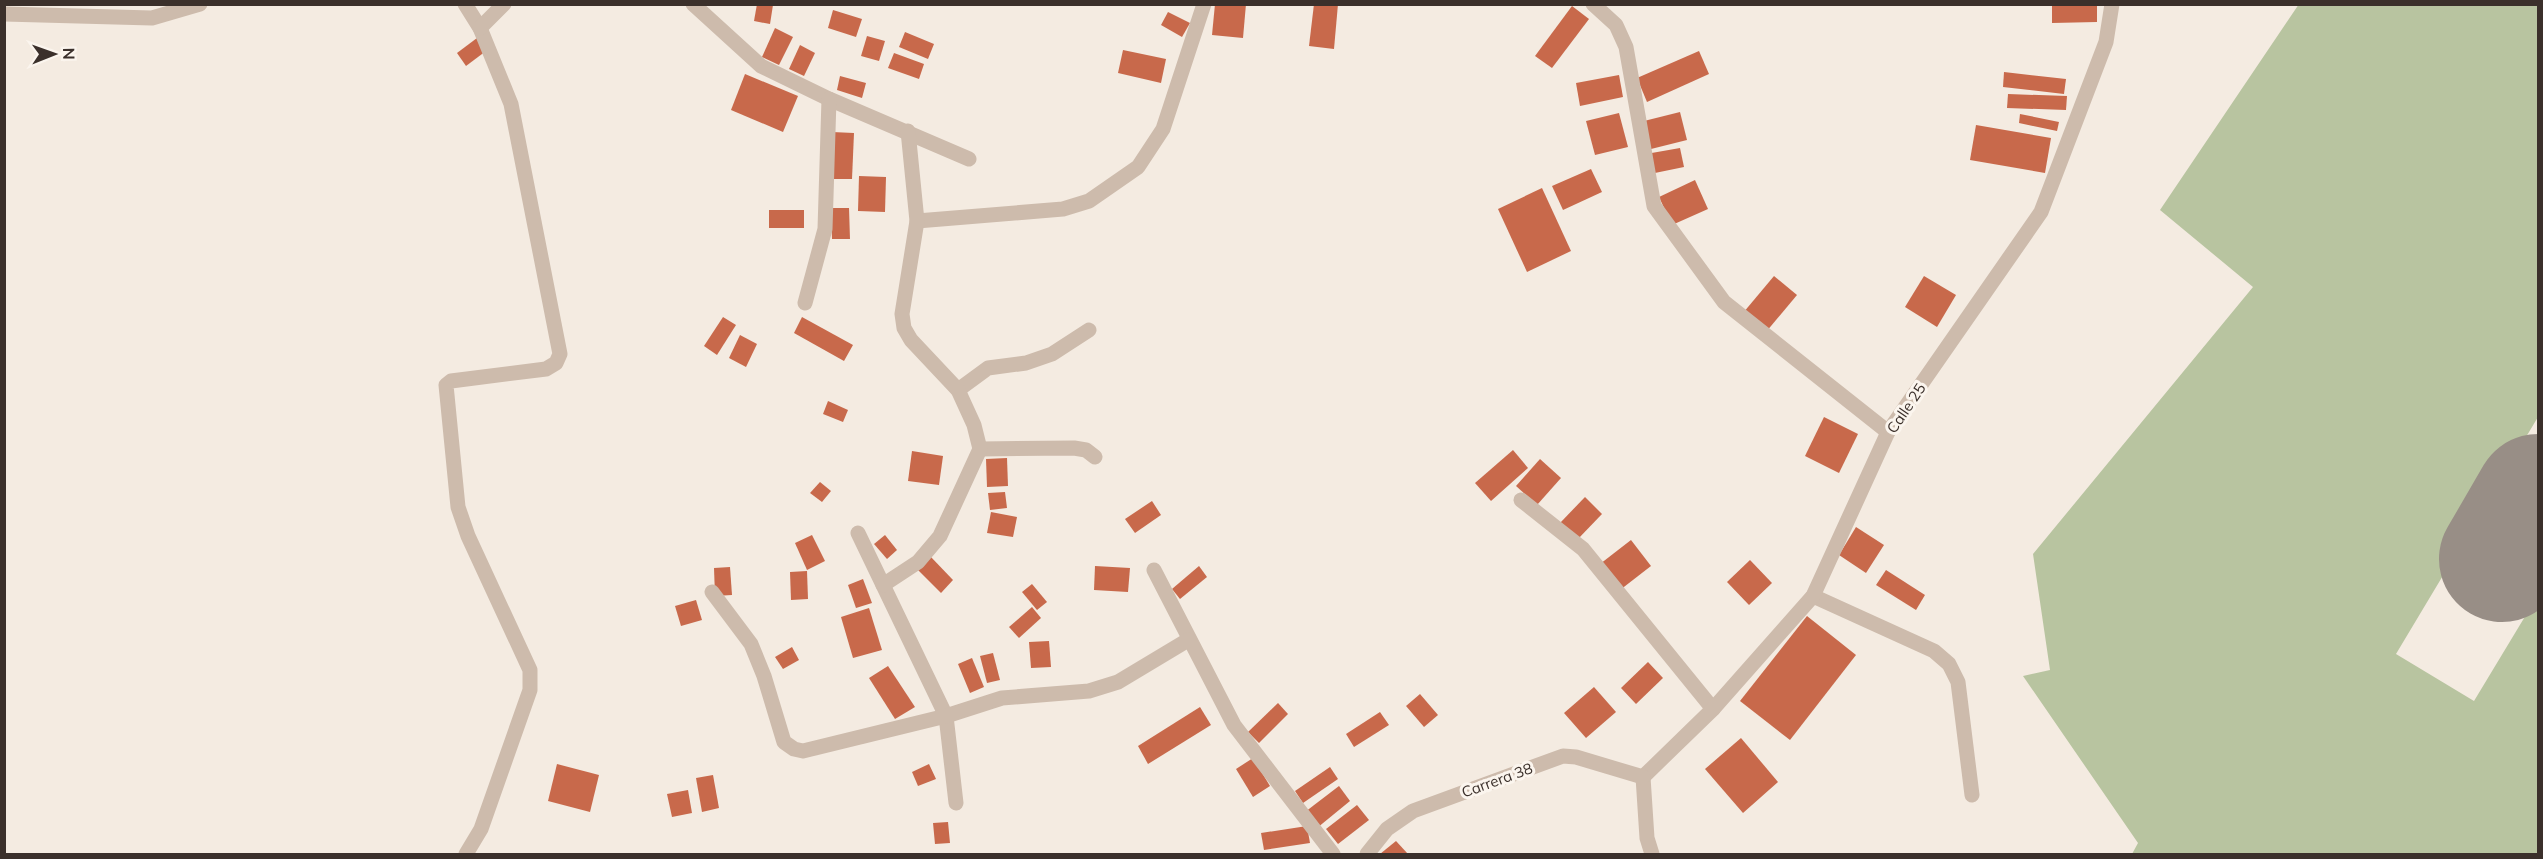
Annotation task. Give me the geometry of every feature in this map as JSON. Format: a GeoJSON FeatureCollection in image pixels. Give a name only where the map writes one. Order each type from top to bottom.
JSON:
{"type":"FeatureCollection","features":[{"type":"Feature","properties":{"kind":"street"},"geometry":{"type":"LineString","coordinates":[[4,14],[152,18],[200,4]]}},
{"type":"Feature","properties":{"kind":"street"},"geometry":{"type":"LineString","coordinates":[[465,4],[480,28],[511,104],[560,354],[556,363],[546,369],[451,381],[446,386],[458,507],[468,536],[530,670],[530,690],[481,829],[466,855]]}},
{"type":"Feature","properties":{"kind":"street"},"geometry":{"type":"LineString","coordinates":[[480,28],[504,4]]}},
{"type":"Feature","properties":{"kind":"street"},"geometry":{"type":"LineString","coordinates":[[693,4],[761,66],[829,99],[969,159]]}},
{"type":"Feature","properties":{"kind":"street"},"geometry":{"type":"LineString","coordinates":[[917,221],[1063,209],[1089,201],[1138,167],[1163,129],[1204,4]]}},
{"type":"Feature","properties":{"kind":"street"},"geometry":{"type":"LineString","coordinates":[[1593,4],[1616,25],[1626,47],[1654,206],[1724,302],[1888,432]]}},
{"type":"Feature","properties":{"kind":"street","name":"Calle 25"},"geometry":{"type":"LineString","coordinates":[[1643,777],[1713,709],[1813,596],[1888,432],[2041,212],[2106,42],[2112,4]]}},
{"type":"Feature","properties":{"kind":"street"},"geometry":{"type":"LineString","coordinates":[[805,303],[825,230],[829,99]]}},
{"type":"Feature","properties":{"kind":"street"},"geometry":{"type":"LineString","coordinates":[[883,585],[918,562],[940,536],[980,448],[974,425],[958,390],[911,340],[904,328],[902,314],[917,221],[908,131]]}},
{"type":"Feature","properties":{"kind":"street"},"geometry":{"type":"LineString","coordinates":[[958,390],[988,368],[1026,363],[1052,354],[1089,330]]}},
{"type":"Feature","properties":{"kind":"street"},"geometry":{"type":"LineString","coordinates":[[980,448],[1074,447],[1086,450],[1095,457]]}},
{"type":"Feature","properties":{"kind":"street"},"geometry":{"type":"LineString","coordinates":[[1521,500],[1583,549],[1713,709]]}},
{"type":"Feature","properties":{"kind":"street"},"geometry":{"type":"LineString","coordinates":[[858,533],[946,716],[956,803]]}},
{"type":"Feature","properties":{"kind":"street"},"geometry":{"type":"LineString","coordinates":[[1154,570],[1188,640],[1234,725],[1333,855]]}},
{"type":"Feature","properties":{"kind":"street"},"geometry":{"type":"LineString","coordinates":[[712,592],[751,644],[764,676],[784,742],[794,749],[803,751],[946,716],[1002,698],[1089,691],[1108,685],[1188,640]]}},
{"type":"Feature","properties":{"kind":"street"},"geometry":{"type":"LineString","coordinates":[[1813,596],[1934,651],[1949,664],[1958,682],[1972,795]]}},
{"type":"Feature","properties":{"kind":"street","name":"Carrera 38"},"geometry":{"type":"LineString","coordinates":[[1367,855],[1387,829],[1413,811],[1563,756],[1576,757],[1643,777]]}},
{"type":"Feature","properties":{"kind":"street"},"geometry":{"type":"LineString","coordinates":[[1643,777],[1647,838],[1652,855]]}},
{"type":"Feature","properties":{"kind":"green space"},"geometry":{"type":"Polygon","coordinates":[[[2299,4],[2538,5],[2538,417],[2396,654],[2474,701],[2538,595],[2538,854],[2132,854],[2138,843],[2023,676],[2050,670],[2033,554],[2253,287],[2160,210],[2299,4]]]}},
{"type":"Feature","properties":{"kind":"building"},"geometry":{"type":"Polygon","coordinates":[[[757,4],[773,5],[770,24],[754,21],[757,4]]]}},
{"type":"Feature","properties":{"kind":"building"},"geometry":{"type":"Polygon","coordinates":[[[1215,4],[1246,4],[1243,38],[1212,35],[1215,4]]]}},
{"type":"Feature","properties":{"kind":"building"},"geometry":{"type":"Polygon","coordinates":[[[1314,4],[1338,4],[1334,49],[1309,46],[1314,4]]]}},
{"type":"Feature","properties":{"kind":"building"},"geometry":{"type":"Polygon","coordinates":[[[2052,4],[2097,4],[2097,22],[2052,23],[2052,4]]]}},
{"type":"Feature","properties":{"kind":"building"},"geometry":{"type":"Polygon","coordinates":[[[1572,6],[1589,19],[1552,68],[1535,56],[1572,6]]]}},
{"type":"Feature","properties":{"kind":"building"},"geometry":{"type":"Polygon","coordinates":[[[833,10],[862,19],[856,37],[828,28],[833,10]]]}},
{"type":"Feature","properties":{"kind":"building"},"geometry":{"type":"Polygon","coordinates":[[[1168,12],[1190,23],[1182,37],[1161,25],[1168,12]]]}},
{"type":"Feature","properties":{"kind":"building"},"geometry":{"type":"Polygon","coordinates":[[[775,28],[793,37],[779,65],[762,57],[775,28]]]}},
{"type":"Feature","properties":{"kind":"building"},"geometry":{"type":"Polygon","coordinates":[[[905,32],[934,44],[928,59],[899,47],[905,32]]]}},
{"type":"Feature","properties":{"kind":"building"},"geometry":{"type":"Polygon","coordinates":[[[867,36],[885,41],[879,61],[861,56],[867,36]]]}},
{"type":"Feature","properties":{"kind":"building"},"geometry":{"type":"Polygon","coordinates":[[[477,38],[486,51],[466,66],[457,53],[477,38]]]}},
{"type":"Feature","properties":{"kind":"building"},"geometry":{"type":"Polygon","coordinates":[[[800,45],[815,53],[804,76],[789,69],[800,45]]]}},
{"type":"Feature","properties":{"kind":"building"},"geometry":{"type":"Polygon","coordinates":[[[1123,50],[1166,59],[1161,83],[1118,73],[1123,50]]]}},
{"type":"Feature","properties":{"kind":"building"},"geometry":{"type":"Polygon","coordinates":[[[1699,51],[1709,74],[1647,102],[1637,78],[1699,51]]]}},
{"type":"Feature","properties":{"kind":"building"},"geometry":{"type":"Polygon","coordinates":[[[894,53],[924,64],[919,79],[888,68],[894,53]]]}},
{"type":"Feature","properties":{"kind":"building"},"geometry":{"type":"Polygon","coordinates":[[[2004,72],[2066,79],[2064,94],[2003,87],[2004,72]]]}},
{"type":"Feature","properties":{"kind":"building"},"geometry":{"type":"Polygon","coordinates":[[[745,74],[798,96],[783,132],[731,110],[745,74]]]}},
{"type":"Feature","properties":{"kind":"building"},"geometry":{"type":"Polygon","coordinates":[[[1619,75],[1623,97],[1580,106],[1576,83],[1619,75]]]}},
{"type":"Feature","properties":{"kind":"building"},"geometry":{"type":"Polygon","coordinates":[[[840,76],[866,83],[862,98],[837,90],[840,76]]]}},
{"type":"Feature","properties":{"kind":"building"},"geometry":{"type":"Polygon","coordinates":[[[2008,94],[2067,96],[2066,110],[2007,108],[2008,94]]]}},
{"type":"Feature","properties":{"kind":"building"},"geometry":{"type":"Polygon","coordinates":[[[1680,112],[1687,140],[1647,150],[1640,122],[1680,112]]]}},
{"type":"Feature","properties":{"kind":"building"},"geometry":{"type":"Polygon","coordinates":[[[1619,113],[1628,147],[1595,155],[1586,121],[1619,113]]]}},
{"type":"Feature","properties":{"kind":"building"},"geometry":{"type":"Polygon","coordinates":[[[2020,114],[2059,122],[2057,131],[2019,123],[2020,114]]]}},
{"type":"Feature","properties":{"kind":"building"},"geometry":{"type":"Polygon","coordinates":[[[1976,125],[2051,138],[2045,173],[1970,160],[1976,125]]]}},
{"type":"Feature","properties":{"kind":"building"},"geometry":{"type":"Polygon","coordinates":[[[832,132],[854,133],[852,179],[831,179],[832,132]]]}},
{"type":"Feature","properties":{"kind":"building"},"geometry":{"type":"Polygon","coordinates":[[[1680,148],[1684,167],[1650,174],[1646,154],[1680,148]]]}},
{"type":"Feature","properties":{"kind":"building"},"geometry":{"type":"Polygon","coordinates":[[[1591,169],[1602,192],[1563,210],[1552,186],[1591,169]]]}},
{"type":"Feature","properties":{"kind":"building"},"geometry":{"type":"Polygon","coordinates":[[[859,176],[886,177],[885,212],[858,211],[859,176]]]}},
{"type":"Feature","properties":{"kind":"building"},"geometry":{"type":"Polygon","coordinates":[[[1695,180],[1708,209],[1672,225],[1659,197],[1695,180]]]}},
{"type":"Feature","properties":{"kind":"building"},"geometry":{"type":"Polygon","coordinates":[[[1542,188],[1571,251],[1527,272],[1498,209],[1542,188]]]}},
{"type":"Feature","properties":{"kind":"building"},"geometry":{"type":"Polygon","coordinates":[[[831,208],[849,208],[850,239],[832,239],[831,208]]]}},
{"type":"Feature","properties":{"kind":"building"},"geometry":{"type":"Polygon","coordinates":[[[769,210],[804,210],[804,228],[769,228],[769,210]]]}},
{"type":"Feature","properties":{"kind":"building"},"geometry":{"type":"Polygon","coordinates":[[[1774,276],[1797,295],[1766,332],[1743,313],[1774,276]]]}},
{"type":"Feature","properties":{"kind":"building"},"geometry":{"type":"Polygon","coordinates":[[[1924,276],[1956,295],[1937,327],[1905,307],[1924,276]]]}},
{"type":"Feature","properties":{"kind":"building"},"geometry":{"type":"Polygon","coordinates":[[[723,317],[736,325],[717,355],[704,346],[723,317]]]}},
{"type":"Feature","properties":{"kind":"building"},"geometry":{"type":"Polygon","coordinates":[[[802,317],[853,345],[844,361],[794,333],[802,317]]]}},
{"type":"Feature","properties":{"kind":"building"},"geometry":{"type":"Polygon","coordinates":[[[740,335],[757,344],[746,367],[729,358],[740,335]]]}},
{"type":"Feature","properties":{"kind":"building"},"geometry":{"type":"Polygon","coordinates":[[[828,401],[848,410],[843,422],[823,414],[828,401]]]}},
{"type":"Feature","properties":{"kind":"building"},"geometry":{"type":"Polygon","coordinates":[[[1824,417],[1858,434],[1839,473],[1805,456],[1824,417]]]}},
{"type":"Feature","properties":{"kind":"building"},"geometry":{"type":"Polygon","coordinates":[[[1513,450],[1528,468],[1491,501],[1475,483],[1513,450]]]}},
{"type":"Feature","properties":{"kind":"building"},"geometry":{"type":"Polygon","coordinates":[[[912,451],[943,456],[939,485],[908,481],[912,451]]]}},
{"type":"Feature","properties":{"kind":"building"},"geometry":{"type":"Polygon","coordinates":[[[1007,458],[1008,486],[987,487],[986,459],[1007,458]]]}},
{"type":"Feature","properties":{"kind":"building"},"geometry":{"type":"Polygon","coordinates":[[[1540,459],[1561,478],[1537,505],[1516,486],[1540,459]]]}},
{"type":"Feature","properties":{"kind":"building"},"geometry":{"type":"Polygon","coordinates":[[[820,482],[831,491],[822,502],[810,493],[820,482]]]}},
{"type":"Feature","properties":{"kind":"building"},"geometry":{"type":"Polygon","coordinates":[[[1005,492],[1007,508],[990,510],[988,493],[1005,492]]]}},
{"type":"Feature","properties":{"kind":"building"},"geometry":{"type":"Polygon","coordinates":[[[1585,497],[1602,514],[1577,540],[1560,523],[1585,497]]]}},
{"type":"Feature","properties":{"kind":"building"},"geometry":{"type":"Polygon","coordinates":[[[1152,501],[1161,515],[1135,533],[1125,519],[1152,501]]]}},
{"type":"Feature","properties":{"kind":"building"},"geometry":{"type":"Polygon","coordinates":[[[991,512],[1017,517],[1013,537],[987,533],[991,512]]]}},
{"type":"Feature","properties":{"kind":"building"},"geometry":{"type":"Polygon","coordinates":[[[1856,527],[1884,545],[1866,573],[1839,555],[1856,527]]]}},
{"type":"Feature","properties":{"kind":"building"},"geometry":{"type":"Polygon","coordinates":[[[812,535],[825,561],[807,570],[795,543],[812,535]]]}},
{"type":"Feature","properties":{"kind":"building"},"geometry":{"type":"Polygon","coordinates":[[[885,535],[897,550],[887,559],[874,544],[885,535]]]}},
{"type":"Feature","properties":{"kind":"building"},"geometry":{"type":"Polygon","coordinates":[[[1631,540],[1651,566],[1620,590],[1600,564],[1631,540]]]}},
{"type":"Feature","properties":{"kind":"building"},"geometry":{"type":"Polygon","coordinates":[[[930,556],[953,580],[941,593],[917,569],[930,556]]]}},
{"type":"Feature","properties":{"kind":"building"},"geometry":{"type":"Polygon","coordinates":[[[1750,560],[1772,583],[1749,605],[1727,582],[1750,560]]]}},
{"type":"Feature","properties":{"kind":"building"},"geometry":{"type":"Polygon","coordinates":[[[1095,566],[1130,568],[1128,592],[1094,590],[1095,566]]]}},
{"type":"Feature","properties":{"kind":"building"},"geometry":{"type":"Polygon","coordinates":[[[1199,566],[1207,577],[1180,599],[1172,589],[1199,566]]]}},
{"type":"Feature","properties":{"kind":"building"},"geometry":{"type":"Polygon","coordinates":[[[730,567],[732,595],[715,596],[714,568],[730,567]]]}},
{"type":"Feature","properties":{"kind":"building"},"geometry":{"type":"Polygon","coordinates":[[[1886,570],[1925,595],[1916,610],[1876,585],[1886,570]]]}},
{"type":"Feature","properties":{"kind":"building"},"geometry":{"type":"Polygon","coordinates":[[[807,571],[808,599],[791,600],[790,572],[807,571]]]}},
{"type":"Feature","properties":{"kind":"building"},"geometry":{"type":"Polygon","coordinates":[[[863,579],[872,603],[856,608],[848,585],[863,579]]]}},
{"type":"Feature","properties":{"kind":"building"},"geometry":{"type":"Polygon","coordinates":[[[1032,584],[1047,602],[1037,610],[1022,592],[1032,584]]]}},
{"type":"Feature","properties":{"kind":"building"},"geometry":{"type":"Polygon","coordinates":[[[696,600],[702,620],[681,626],[675,606],[696,600]]]}},
{"type":"Feature","properties":{"kind":"building"},"geometry":{"type":"Polygon","coordinates":[[[1032,607],[1041,618],[1019,638],[1009,627],[1032,607]]]}},
{"type":"Feature","properties":{"kind":"building"},"geometry":{"type":"Polygon","coordinates":[[[869,608],[882,650],[853,658],[841,617],[869,608]]]}},
{"type":"Feature","properties":{"kind":"building"},"geometry":{"type":"Polygon","coordinates":[[[1807,616],[1856,655],[1790,740],[1740,701],[1807,616]]]}},
{"type":"Feature","properties":{"kind":"building"},"geometry":{"type":"Polygon","coordinates":[[[1049,641],[1051,667],[1031,668],[1029,642],[1049,641]]]}},
{"type":"Feature","properties":{"kind":"building"},"geometry":{"type":"Polygon","coordinates":[[[792,647],[799,660],[783,669],[775,657],[792,647]]]}},
{"type":"Feature","properties":{"kind":"building"},"geometry":{"type":"Polygon","coordinates":[[[993,653],[1000,680],[987,683],[980,656],[993,653]]]}},
{"type":"Feature","properties":{"kind":"building"},"geometry":{"type":"Polygon","coordinates":[[[972,658],[984,687],[970,693],[958,664],[972,658]]]}},
{"type":"Feature","properties":{"kind":"building"},"geometry":{"type":"Polygon","coordinates":[[[1648,662],[1663,678],[1636,704],[1621,688],[1648,662]]]}},
{"type":"Feature","properties":{"kind":"building"},"geometry":{"type":"Polygon","coordinates":[[[888,666],[915,707],[895,719],[869,678],[888,666]]]}},
{"type":"Feature","properties":{"kind":"building"},"geometry":{"type":"Polygon","coordinates":[[[1594,687],[1616,712],[1586,738],[1564,713],[1594,687]]]}},
{"type":"Feature","properties":{"kind":"building"},"geometry":{"type":"Polygon","coordinates":[[[1420,694],[1438,715],[1424,727],[1406,706],[1420,694]]]}},
{"type":"Feature","properties":{"kind":"building"},"geometry":{"type":"Polygon","coordinates":[[[1278,703],[1288,714],[1259,743],[1248,732],[1278,703]]]}},
{"type":"Feature","properties":{"kind":"building"},"geometry":{"type":"Polygon","coordinates":[[[1200,707],[1211,725],[1148,764],[1138,746],[1200,707]]]}},
{"type":"Feature","properties":{"kind":"building"},"geometry":{"type":"Polygon","coordinates":[[[1380,712],[1389,725],[1354,747],[1346,734],[1380,712]]]}},
{"type":"Feature","properties":{"kind":"building"},"geometry":{"type":"Polygon","coordinates":[[[1741,738],[1778,782],[1743,813],[1705,769],[1741,738]]]}},
{"type":"Feature","properties":{"kind":"building"},"geometry":{"type":"Polygon","coordinates":[[[1253,758],[1270,786],[1253,797],[1236,769],[1253,758]]]}},
{"type":"Feature","properties":{"kind":"building"},"geometry":{"type":"Polygon","coordinates":[[[557,764],[599,775],[590,812],[548,801],[557,764]]]}},
{"type":"Feature","properties":{"kind":"building"},"geometry":{"type":"Polygon","coordinates":[[[929,764],[936,779],[918,786],[912,772],[929,764]]]}},
{"type":"Feature","properties":{"kind":"building"},"geometry":{"type":"Polygon","coordinates":[[[1330,767],[1338,779],[1303,803],[1295,791],[1330,767]]]}},
{"type":"Feature","properties":{"kind":"building"},"geometry":{"type":"Polygon","coordinates":[[[713,775],[719,808],[702,812],[696,778],[713,775]]]}},
{"type":"Feature","properties":{"kind":"building"},"geometry":{"type":"Polygon","coordinates":[[[1339,786],[1350,801],[1317,828],[1305,812],[1339,786]]]}},
{"type":"Feature","properties":{"kind":"building"},"geometry":{"type":"Polygon","coordinates":[[[688,790],[692,813],[672,817],[667,794],[688,790]]]}},
{"type":"Feature","properties":{"kind":"building"},"geometry":{"type":"Polygon","coordinates":[[[1357,805],[1369,820],[1338,844],[1326,829],[1357,805]]]}},
{"type":"Feature","properties":{"kind":"building"},"geometry":{"type":"Polygon","coordinates":[[[948,822],[950,843],[935,844],[933,823],[948,822]]]}},
{"type":"Feature","properties":{"kind":"building"},"geometry":{"type":"Polygon","coordinates":[[[1307,826],[1310,843],[1264,850],[1261,833],[1307,826]]]}},
{"type":"Feature","properties":{"kind":"building"},"geometry":{"type":"Polygon","coordinates":[[[1396,841],[1408,854],[1380,854],[1396,841]]]}},
{"type":"Feature","properties":{"kind":"runway"},"geometry":{"type":"LineString","coordinates":[[2502,559],[2538,497]]}}]}
